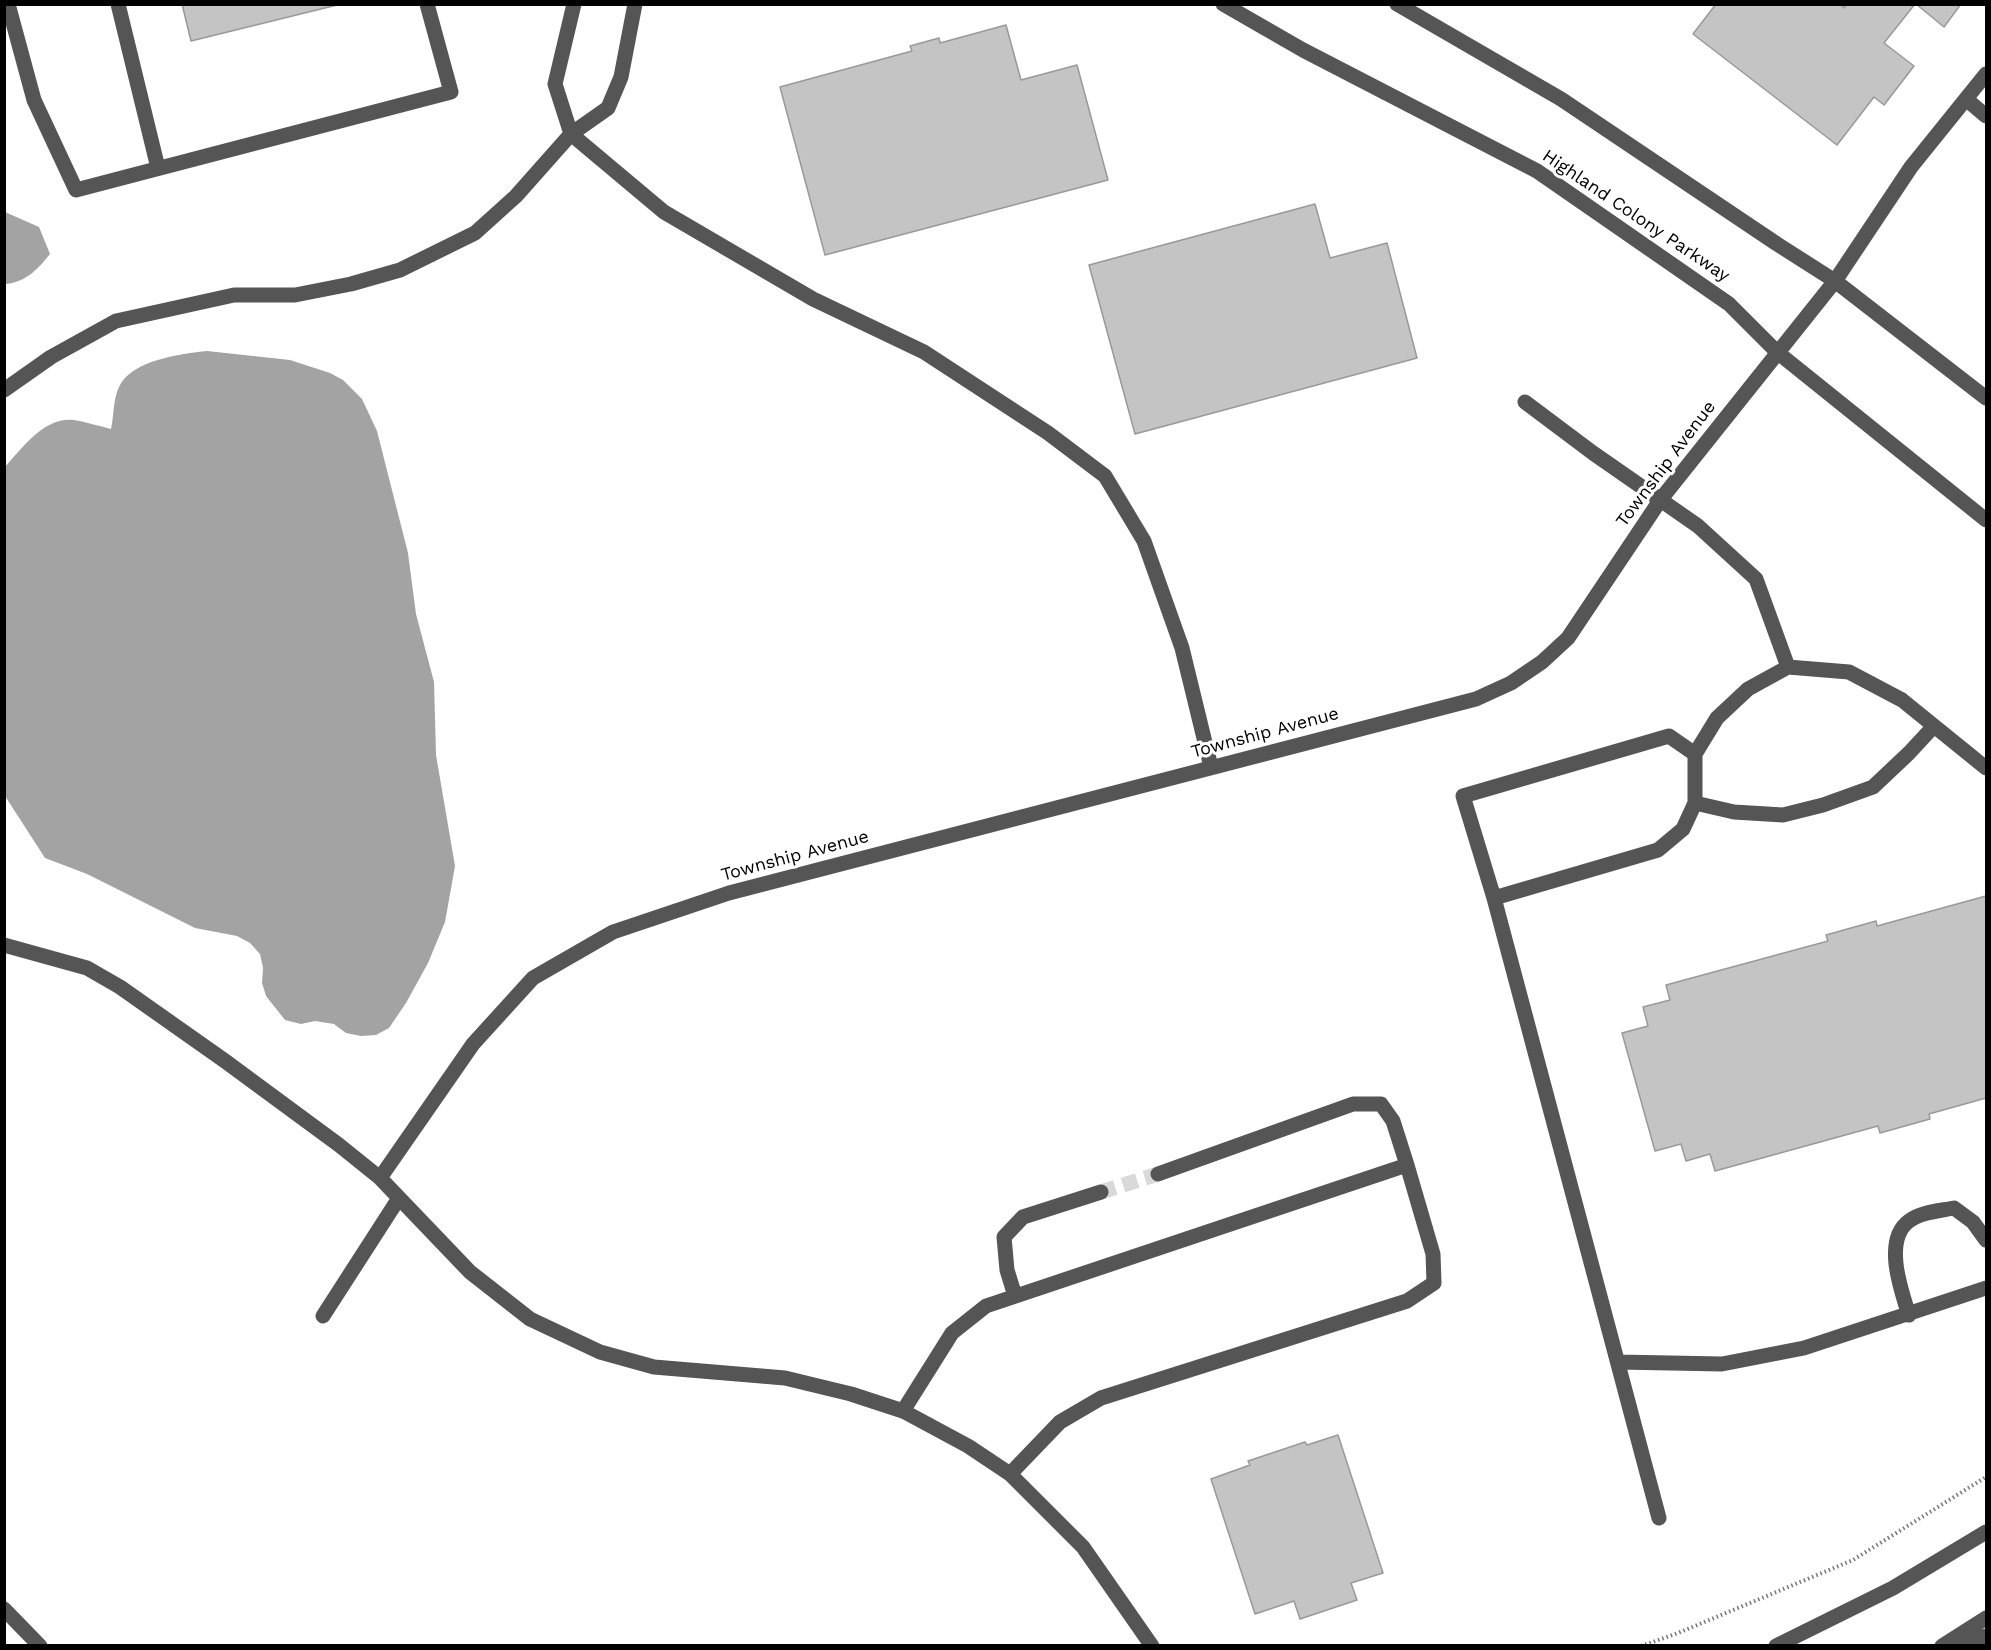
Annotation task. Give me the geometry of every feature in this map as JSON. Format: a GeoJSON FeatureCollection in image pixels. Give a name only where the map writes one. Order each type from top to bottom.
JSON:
{"type":"FeatureCollection","features":[{"type":"Feature","properties":{"kind":"street"},"geometry":{"type":"LineString","coordinates":[[8,4],[34,100],[76,190],[451,92],[427,4]]}},
{"type":"Feature","properties":{"kind":"street"},"geometry":{"type":"LineString","coordinates":[[118,4],[158,168]]}},
{"type":"Feature","properties":{"kind":"street"},"geometry":{"type":"LineString","coordinates":[[574,4],[555,84],[571,134],[664,212],[813,299],[924,352],[1048,433],[1105,476],[1144,541],[1182,648],[1211,767]]}},
{"type":"Feature","properties":{"kind":"street"},"geometry":{"type":"LineString","coordinates":[[4,390],[51,357],[116,321],[234,295],[295,295],[351,284],[400,270],[475,233],[516,196],[571,134],[608,108],[621,77],[635,4]]}},
{"type":"Feature","properties":{"kind":"street","name":"Highland Colony Parkway"},"geometry":{"type":"LineString","coordinates":[[1223,4],[1303,50],[1537,171],[1729,304],[1777,352],[1986,520]]}},
{"type":"Feature","properties":{"kind":"street"},"geometry":{"type":"LineString","coordinates":[[1397,4],[1561,99],[1835,281],[1986,398]]}},
{"type":"Feature","properties":{"kind":"street","name":"Township Avenue"},"geometry":{"type":"LineString","coordinates":[[380,1178],[473,1044],[533,978],[613,932],[729,893],[1476,699],[1511,683],[1542,662],[1568,638],[1661,499],[1835,281],[1911,167],[1986,74]]}},
{"type":"Feature","properties":{"kind":"street"},"geometry":{"type":"LineString","coordinates":[[1966,99],[1986,116]]}},
{"type":"Feature","properties":{"kind":"street"},"geometry":{"type":"LineString","coordinates":[[1526,402],[1593,453],[1698,526],[1756,579],[1788,668]]}},
{"type":"Feature","properties":{"kind":"street"},"geometry":{"type":"LineString","coordinates":[[1494,898],[1658,850],[1683,829],[1695,803],[1695,754],[1717,718],[1748,689],[1788,668],[1849,672],[1902,700],[1986,768]]}},
{"type":"Feature","properties":{"kind":"street"},"geometry":{"type":"LineString","coordinates":[[1695,803],[1734,812],[1783,815],[1822,805],[1873,787],[1934,726]]}},
{"type":"Feature","properties":{"kind":"street"},"geometry":{"type":"LineString","coordinates":[[1659,1518],[1494,898],[1463,796],[1669,736],[1695,754]]}},
{"type":"Feature","properties":{"kind":"street"},"geometry":{"type":"LineString","coordinates":[[4,945],[87,968],[120,987],[235,1068],[380,1178],[470,1272],[530,1319],[600,1352],[654,1367],[786,1378],[851,1394],[903,1411],[968,1446],[1010,1474],[1083,1546],[1152,1646]]}},
{"type":"Feature","properties":{"kind":"street"},"geometry":{"type":"LineString","coordinates":[[1010,1474],[1060,1422],[1101,1398],[1407,1300],[1434,1283],[1433,1254],[1393,1121],[1382,1104],[1353,1104],[1158,1174]]}},
{"type":"Feature","properties":{"kind":"street"},"geometry":{"type":"LineString","coordinates":[[903,1411],[952,1333],[986,1306],[1407,1165]]}},
{"type":"Feature","properties":{"kind":"street"},"geometry":{"type":"LineString","coordinates":[[1015,1296],[1007,1270],[1004,1237],[1023,1217],[1101,1192]]}},
{"type":"Feature","properties":{"kind":"street"},"geometry":{"type":"LineString","coordinates":[[323,1316],[399,1198]]}},
{"type":"Feature","properties":{"kind":"street"},"geometry":{"type":"LineString","coordinates":[[1909,1315],[1896,1266],[1896,1238],[1908,1222],[1927,1213],[1954,1209],[1973,1222],[1986,1240]]}},
{"type":"Feature","properties":{"kind":"street"},"geometry":{"type":"LineString","coordinates":[[1618,1362],[1722,1364],[1804,1348],[1986,1288]]}},
{"type":"Feature","properties":{"kind":"street"},"geometry":{"type":"LineString","coordinates":[[1776,1646],[1893,1588],[1986,1532]]}},
{"type":"Feature","properties":{"kind":"street"},"geometry":{"type":"LineString","coordinates":[[4,1609],[40,1646]]}},
{"type":"Feature","properties":{"kind":"street"},"geometry":{"type":"LineString","coordinates":[[1942,1646],[1986,1618]]}},
{"type":"Feature","properties":{"kind":"street"},"geometry":{"type":"LineString","coordinates":[[1962,1646],[1986,1636]]}},
{"type":"Feature","properties":{"kind":"path"},"geometry":{"type":"LineString","coordinates":[[1641,1646],[1678,1633],[1853,1560],[1986,1477]]}},
{"type":"Feature","properties":{"kind":"shaded area"},"geometry":{"type":"Polygon","coordinates":[[[5,212],[39,227],[50,254],[31,274],[20,281],[6,284],[4,282],[5,212]]]}},
{"type":"Feature","properties":{"kind":"shaded area"},"geometry":{"type":"Polygon","coordinates":[[[207,351],[290,360],[330,373],[343,380],[362,399],[377,431],[408,553],[416,614],[434,682],[436,755],[455,866],[445,922],[428,963],[389,1028],[376,1035],[361,1036],[346,1033],[334,1024],[315,1021],[301,1024],[285,1020],[266,996],[262,983],[263,968],[260,954],[250,943],[237,936],[195,928],[87,874],[45,858],[5,796],[5,467],[35,435],[53,423],[74,420],[111,429],[117,392],[125,378],[134,370],[158,360],[207,351]]]}},
{"type":"Feature","properties":{"kind":"building"},"geometry":{"type":"Polygon","coordinates":[[[182,4],[336,4],[337,5],[191,41],[182,4]]]}},
{"type":"Feature","properties":{"kind":"building"},"geometry":{"type":"Polygon","coordinates":[[[1716,4],[1840,4],[1844,8],[1847,4],[1915,4],[1884,43],[1914,66],[1884,105],[1874,97],[1837,145],[1693,34],[1716,4]]]}},
{"type":"Feature","properties":{"kind":"building"},"geometry":{"type":"Polygon","coordinates":[[[1916,4],[1961,4],[1944,27],[1916,4]]]}},
{"type":"Feature","properties":{"kind":"building"},"geometry":{"type":"Polygon","coordinates":[[[1006,25],[1021,80],[1077,65],[1108,180],[825,255],[780,87],[912,51],[910,46],[939,38],[940,43],[1006,25]]]}},
{"type":"Feature","properties":{"kind":"building"},"geometry":{"type":"Polygon","coordinates":[[[1315,204],[1330,258],[1387,243],[1417,358],[1135,434],[1089,265],[1315,204]]]}},
{"type":"Feature","properties":{"kind":"building"},"geometry":{"type":"Polygon","coordinates":[[[1986,896],[1986,1098],[1929,1114],[1930,1119],[1880,1133],[1878,1126],[1715,1171],[1710,1154],[1686,1161],[1681,1144],[1655,1151],[1622,1033],[1648,1026],[1643,1007],[1670,1000],[1666,985],[1828,941],[1826,935],[1876,921],[1877,926],[1986,896]]]}},
{"type":"Feature","properties":{"kind":"building"},"geometry":{"type":"Polygon","coordinates":[[[1338,1435],[1383,1573],[1351,1583],[1357,1600],[1300,1619],[1294,1601],[1255,1614],[1211,1479],[1250,1465],[1248,1461],[1305,1442],[1307,1445],[1338,1435]]]}},
{"type":"Feature","properties":{"kind":"tunnel"},"geometry":{"type":"LineString","coordinates":[[1101,1192],[1158,1174]]}}]}
